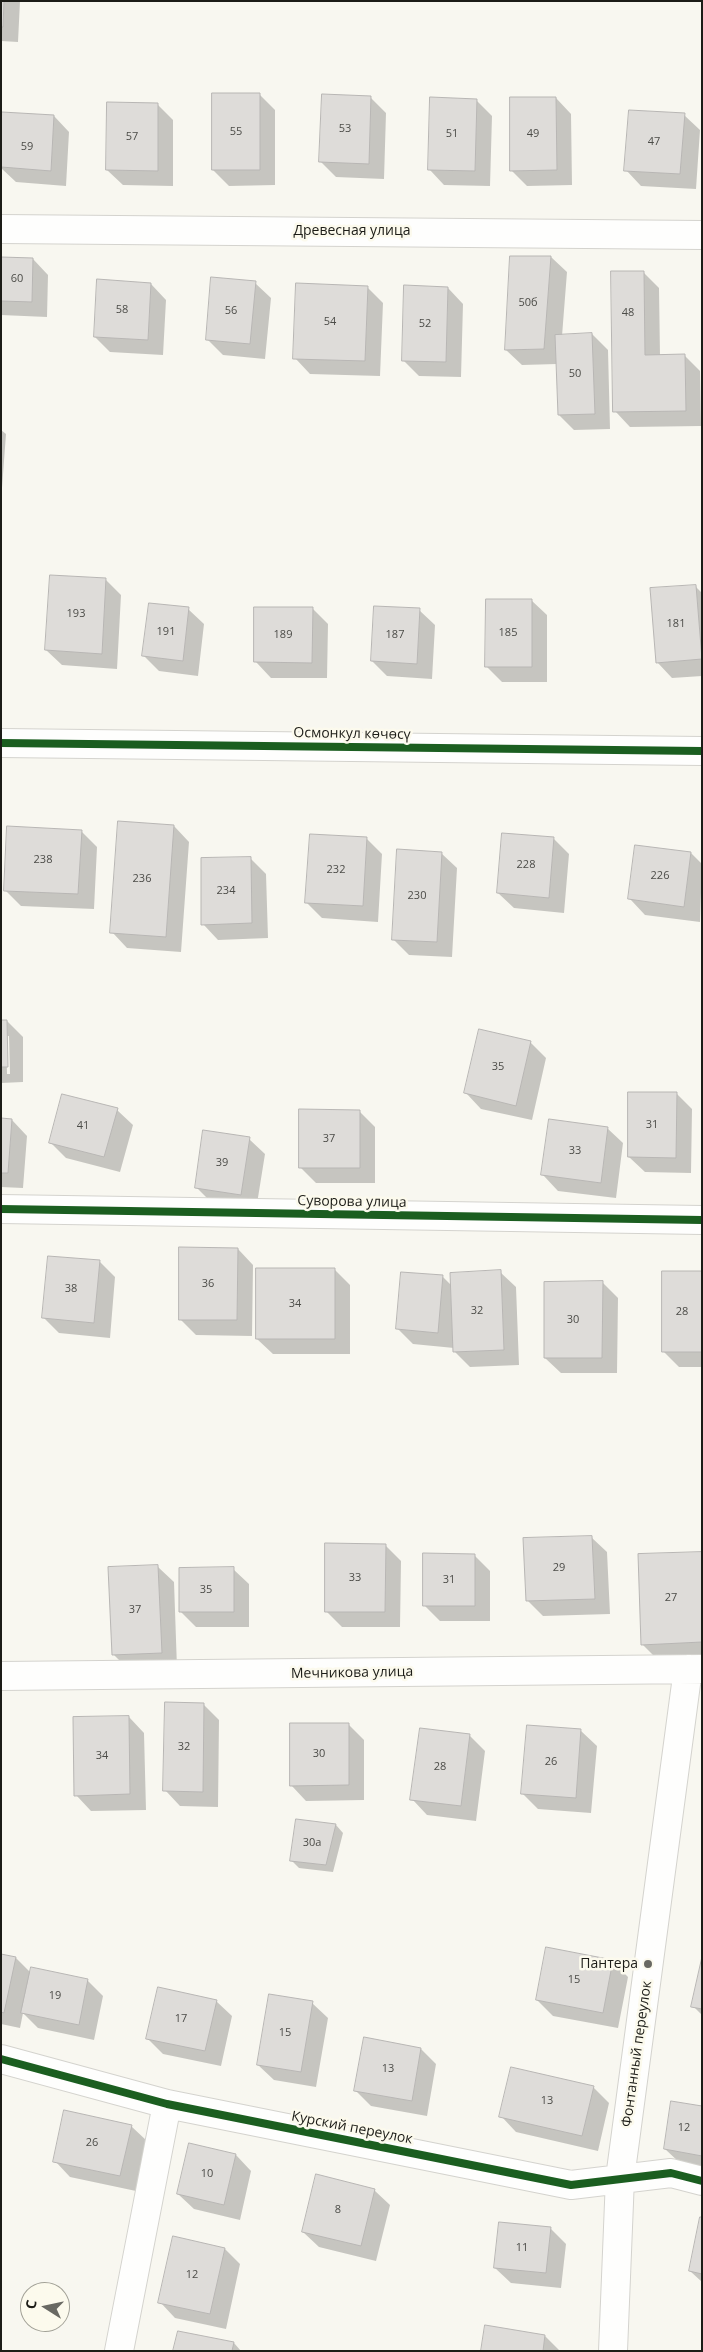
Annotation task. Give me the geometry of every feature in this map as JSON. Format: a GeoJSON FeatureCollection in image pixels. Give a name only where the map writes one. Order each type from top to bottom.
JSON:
{"type":"FeatureCollection","features":[{"type":"Feature","properties":{"kind":"street","name":"Древесная улица"},"geometry":{"type":"LineString","coordinates":[[1,229],[702,235]]}},
{"type":"Feature","properties":{"kind":"street","name":"Осмонкул көчөсү"},"geometry":{"type":"LineString","coordinates":[[1,743],[702,751]]}},
{"type":"Feature","properties":{"kind":"street","name":"Суворова улица"},"geometry":{"type":"LineString","coordinates":[[1,1209],[702,1220]]}},
{"type":"Feature","properties":{"kind":"street","name":"Мечникова улица"},"geometry":{"type":"LineString","coordinates":[[1,1676],[695,1669]]}},
{"type":"Feature","properties":{"kind":"street","name":"Фонтанный переулок"},"geometry":{"type":"LineString","coordinates":[[613,2351],[620,2178],[695,1669]]}},
{"type":"Feature","properties":{"kind":"street","name":"Курский переулок"},"geometry":{"type":"LineString","coordinates":[[1,2059],[167,2104],[571,2184],[671,2173],[702,2181]]}},
{"type":"Feature","properties":{"kind":"street"},"geometry":{"type":"LineString","coordinates":[[119,2351],[167,2104]]}},
{"type":"Feature","properties":{"kind":"building"},"geometry":{"type":"Polygon","coordinates":[[[1,1],[4,1],[3,27],[1,27],[1,1]]]}},
{"type":"Feature","properties":{"kind":"building"},"geometry":{"type":"Polygon","coordinates":[[[212,93],[260,93],[260,170],[212,170],[212,93]]]}},
{"type":"Feature","properties":{"kind":"building"},"geometry":{"type":"Polygon","coordinates":[[[322,94],[371,96],[369,164],[319,162],[322,94]]]}},
{"type":"Feature","properties":{"kind":"building"},"geometry":{"type":"Polygon","coordinates":[[[430,97],[477,99],[475,171],[428,170],[430,97]]]}},
{"type":"Feature","properties":{"kind":"building"},"geometry":{"type":"Polygon","coordinates":[[[510,97],[556,97],[557,170],[510,171],[510,97]]]}},
{"type":"Feature","properties":{"kind":"building"},"geometry":{"type":"Polygon","coordinates":[[[107,102],[158,103],[158,171],[106,170],[107,102]]]}},
{"type":"Feature","properties":{"kind":"building"},"geometry":{"type":"Polygon","coordinates":[[[629,110],[685,113],[680,174],[624,171],[629,110]]]}},
{"type":"Feature","properties":{"kind":"building"},"geometry":{"type":"Polygon","coordinates":[[[2,112],[54,115],[51,171],[1,167],[2,112]]]}},
{"type":"Feature","properties":{"kind":"building"},"geometry":{"type":"Polygon","coordinates":[[[510,256],[551,256],[544,349],[505,350],[510,256]]]}},
{"type":"Feature","properties":{"kind":"building"},"geometry":{"type":"Polygon","coordinates":[[[1,257],[33,258],[32,302],[1,301],[1,257]]]}},
{"type":"Feature","properties":{"kind":"building"},"geometry":{"type":"Polygon","coordinates":[[[611,271],[644,271],[645,355],[685,354],[686,411],[613,412],[611,271]]]}},
{"type":"Feature","properties":{"kind":"building"},"geometry":{"type":"Polygon","coordinates":[[[211,277],[256,281],[250,344],[206,340],[211,277]]]}},
{"type":"Feature","properties":{"kind":"building"},"geometry":{"type":"Polygon","coordinates":[[[97,279],[151,283],[148,340],[94,337],[97,279]]]}},
{"type":"Feature","properties":{"kind":"building"},"geometry":{"type":"Polygon","coordinates":[[[296,283],[368,286],[365,361],[293,359],[296,283]]]}},
{"type":"Feature","properties":{"kind":"building"},"geometry":{"type":"Polygon","coordinates":[[[404,285],[448,287],[446,362],[402,361],[404,285]]]}},
{"type":"Feature","properties":{"kind":"building"},"geometry":{"type":"Polygon","coordinates":[[[592,333],[595,414],[558,415],[555,335],[592,333]]]}},
{"type":"Feature","properties":{"kind":"building"},"geometry":{"type":"Polygon","coordinates":[[[50,575],[106,578],[102,654],[45,650],[50,575]]]}},
{"type":"Feature","properties":{"kind":"building"},"geometry":{"type":"Polygon","coordinates":[[[696,585],[702,659],[656,663],[650,588],[696,585]]]}},
{"type":"Feature","properties":{"kind":"building"},"geometry":{"type":"Polygon","coordinates":[[[486,599],[532,599],[532,667],[485,667],[486,599]]]}},
{"type":"Feature","properties":{"kind":"building"},"geometry":{"type":"Polygon","coordinates":[[[149,603],[189,607],[183,661],[142,656],[149,603]]]}},
{"type":"Feature","properties":{"kind":"building"},"geometry":{"type":"Polygon","coordinates":[[[374,606],[420,608],[417,664],[371,661],[374,606]]]}},
{"type":"Feature","properties":{"kind":"building"},"geometry":{"type":"Polygon","coordinates":[[[254,607],[313,607],[312,663],[254,662],[254,607]]]}},
{"type":"Feature","properties":{"kind":"building"},"geometry":{"type":"Polygon","coordinates":[[[118,821],[174,825],[166,937],[110,933],[118,821]]]}},
{"type":"Feature","properties":{"kind":"building"},"geometry":{"type":"Polygon","coordinates":[[[7,826],[82,830],[78,894],[4,891],[7,826]]]}},
{"type":"Feature","properties":{"kind":"building"},"geometry":{"type":"Polygon","coordinates":[[[502,833],[554,837],[549,898],[497,893],[502,833]]]}},
{"type":"Feature","properties":{"kind":"building"},"geometry":{"type":"Polygon","coordinates":[[[310,834],[367,837],[363,906],[305,903],[310,834]]]}},
{"type":"Feature","properties":{"kind":"building"},"geometry":{"type":"Polygon","coordinates":[[[635,845],[691,852],[684,907],[628,899],[635,845]]]}},
{"type":"Feature","properties":{"kind":"building"},"geometry":{"type":"Polygon","coordinates":[[[397,849],[442,852],[437,942],[392,940],[397,849]]]}},
{"type":"Feature","properties":{"kind":"building"},"geometry":{"type":"Polygon","coordinates":[[[251,857],[252,923],[201,925],[201,858],[251,857]]]}},
{"type":"Feature","properties":{"kind":"building"},"geometry":{"type":"Polygon","coordinates":[[[1,1020],[7,1020],[8,1067],[1,1067],[1,1020]]]}},
{"type":"Feature","properties":{"kind":"building"},"geometry":{"type":"Polygon","coordinates":[[[479,1029],[531,1041],[516,1106],[464,1093],[479,1029]]]}},
{"type":"Feature","properties":{"kind":"building"},"geometry":{"type":"Polygon","coordinates":[[[628,1092],[677,1092],[676,1158],[628,1157],[628,1092]]]}},
{"type":"Feature","properties":{"kind":"building"},"geometry":{"type":"Polygon","coordinates":[[[62,1094],[118,1108],[104,1157],[49,1143],[62,1094]]]}},
{"type":"Feature","properties":{"kind":"building"},"geometry":{"type":"Polygon","coordinates":[[[299,1109],[360,1110],[360,1168],[299,1168],[299,1109]]]}},
{"type":"Feature","properties":{"kind":"building"},"geometry":{"type":"Polygon","coordinates":[[[1,1118],[12,1119],[8,1173],[1,1173],[1,1118]]]}},
{"type":"Feature","properties":{"kind":"building"},"geometry":{"type":"Polygon","coordinates":[[[549,1119],[608,1127],[601,1183],[541,1175],[549,1119]]]}},
{"type":"Feature","properties":{"kind":"building"},"geometry":{"type":"Polygon","coordinates":[[[203,1130],[250,1137],[241,1195],[195,1188],[203,1130]]]}},
{"type":"Feature","properties":{"kind":"building"},"geometry":{"type":"Polygon","coordinates":[[[179,1247],[238,1248],[237,1320],[179,1320],[179,1247]]]}},
{"type":"Feature","properties":{"kind":"building"},"geometry":{"type":"Polygon","coordinates":[[[48,1256],[100,1260],[94,1323],[42,1318],[48,1256]]]}},
{"type":"Feature","properties":{"kind":"building"},"geometry":{"type":"Polygon","coordinates":[[[256,1268],[335,1268],[335,1339],[256,1339],[256,1268]]]}},
{"type":"Feature","properties":{"kind":"building"},"geometry":{"type":"Polygon","coordinates":[[[501,1270],[504,1350],[453,1352],[450,1273],[501,1270]]]}},
{"type":"Feature","properties":{"kind":"building"},"geometry":{"type":"Polygon","coordinates":[[[662,1271],[702,1271],[702,1352],[662,1352],[662,1271]]]}},
{"type":"Feature","properties":{"kind":"building"},"geometry":{"type":"Polygon","coordinates":[[[401,1272],[443,1275],[438,1333],[396,1329],[401,1272]]]}},
{"type":"Feature","properties":{"kind":"building"},"geometry":{"type":"Polygon","coordinates":[[[603,1281],[602,1358],[544,1358],[544,1282],[603,1281]]]}},
{"type":"Feature","properties":{"kind":"building"},"geometry":{"type":"Polygon","coordinates":[[[592,1536],[595,1599],[526,1601],[523,1538],[592,1536]]]}},
{"type":"Feature","properties":{"kind":"building"},"geometry":{"type":"Polygon","coordinates":[[[325,1543],[386,1544],[385,1612],[325,1612],[325,1543]]]}},
{"type":"Feature","properties":{"kind":"building"},"geometry":{"type":"Polygon","coordinates":[[[702,1552],[702,1642],[641,1645],[638,1554],[702,1552]]]}},
{"type":"Feature","properties":{"kind":"building"},"geometry":{"type":"Polygon","coordinates":[[[423,1553],[475,1554],[475,1606],[423,1606],[423,1553]]]}},
{"type":"Feature","properties":{"kind":"building"},"geometry":{"type":"Polygon","coordinates":[[[158,1565],[162,1653],[112,1655],[108,1567],[158,1565]]]}},
{"type":"Feature","properties":{"kind":"building"},"geometry":{"type":"Polygon","coordinates":[[[234,1567],[234,1612],[179,1612],[179,1568],[234,1567]]]}},
{"type":"Feature","properties":{"kind":"building"},"geometry":{"type":"Polygon","coordinates":[[[165,1702],[204,1703],[203,1792],[163,1791],[165,1702]]]}},
{"type":"Feature","properties":{"kind":"building"},"geometry":{"type":"Polygon","coordinates":[[[129,1716],[130,1794],[74,1796],[73,1717],[129,1716]]]}},
{"type":"Feature","properties":{"kind":"building"},"geometry":{"type":"Polygon","coordinates":[[[290,1723],[349,1723],[349,1785],[290,1786],[290,1723]]]}},
{"type":"Feature","properties":{"kind":"building"},"geometry":{"type":"Polygon","coordinates":[[[527,1725],[581,1729],[576,1798],[521,1794],[527,1725]]]}},
{"type":"Feature","properties":{"kind":"building"},"geometry":{"type":"Polygon","coordinates":[[[420,1728],[470,1734],[461,1806],[410,1800],[420,1728]]]}},
{"type":"Feature","properties":{"kind":"building"},"geometry":{"type":"Polygon","coordinates":[[[296,1819],[336,1824],[326,1865],[290,1861],[296,1819]]]}},
{"type":"Feature","properties":{"kind":"building"},"geometry":{"type":"Polygon","coordinates":[[[546,1947],[613,1960],[603,2013],[536,2000],[546,1947]]]}},
{"type":"Feature","properties":{"kind":"building"},"geometry":{"type":"Polygon","coordinates":[[[1,1954],[16,1957],[4,2013],[1,2012],[1,1954]]]}},
{"type":"Feature","properties":{"kind":"building"},"geometry":{"type":"Polygon","coordinates":[[[702,1957],[702,2009],[691,2007],[702,1957]]]}},
{"type":"Feature","properties":{"kind":"building"},"geometry":{"type":"Polygon","coordinates":[[[31,1967],[88,1979],[79,2025],[21,2013],[31,1967]]]}},
{"type":"Feature","properties":{"kind":"building"},"geometry":{"type":"Polygon","coordinates":[[[158,1987],[217,2000],[205,2051],[146,2039],[158,1987]]]}},
{"type":"Feature","properties":{"kind":"building"},"geometry":{"type":"Polygon","coordinates":[[[269,1994],[313,2001],[301,2072],[257,2065],[269,1994]]]}},
{"type":"Feature","properties":{"kind":"building"},"geometry":{"type":"Polygon","coordinates":[[[364,2037],[421,2048],[412,2101],[354,2091],[364,2037]]]}},
{"type":"Feature","properties":{"kind":"building"},"geometry":{"type":"Polygon","coordinates":[[[511,2067],[594,2086],[582,2136],[499,2117],[511,2067]]]}},
{"type":"Feature","properties":{"kind":"building"},"geometry":{"type":"Polygon","coordinates":[[[671,2101],[702,2106],[702,2156],[664,2149],[671,2101]]]}},
{"type":"Feature","properties":{"kind":"building"},"geometry":{"type":"Polygon","coordinates":[[[64,2110],[132,2125],[120,2176],[53,2162],[64,2110]]]}},
{"type":"Feature","properties":{"kind":"building"},"geometry":{"type":"Polygon","coordinates":[[[189,2143],[236,2154],[224,2205],[177,2194],[189,2143]]]}},
{"type":"Feature","properties":{"kind":"building"},"geometry":{"type":"Polygon","coordinates":[[[316,2174],[375,2189],[361,2246],[302,2232],[316,2174]]]}},
{"type":"Feature","properties":{"kind":"building"},"geometry":{"type":"Polygon","coordinates":[[[700,2217],[702,2217],[702,2274],[689,2271],[700,2217]]]}},
{"type":"Feature","properties":{"kind":"building"},"geometry":{"type":"Polygon","coordinates":[[[499,2222],[551,2227],[546,2273],[494,2268],[499,2222]]]}},
{"type":"Feature","properties":{"kind":"building"},"geometry":{"type":"Polygon","coordinates":[[[173,2236],[225,2248],[210,2314],[158,2303],[173,2236]]]}},
{"type":"Feature","properties":{"kind":"building"},"geometry":{"type":"Polygon","coordinates":[[[485,2325],[545,2335],[543,2351],[481,2351],[485,2325]]]}},
{"type":"Feature","properties":{"kind":"building"},"geometry":{"type":"Polygon","coordinates":[[[178,2331],[234,2342],[232,2351],[173,2351],[178,2331]]]}},
{"type":"Feature","properties":{"kind":"cycle path"},"geometry":{"type":"LineString","coordinates":[[1,743],[702,751]]}},
{"type":"Feature","properties":{"kind":"cycle path"},"geometry":{"type":"LineString","coordinates":[[1,1209],[702,1220]]}},
{"type":"Feature","properties":{"kind":"cycle path"},"geometry":{"type":"LineString","coordinates":[[1,2059],[167,2104],[571,2185],[671,2173],[702,2181]]}},
{"type":"Feature","properties":{"kind":"place","name":"Пантера"},"geometry":{"type":"Point","coordinates":[648,1964]}}]}
